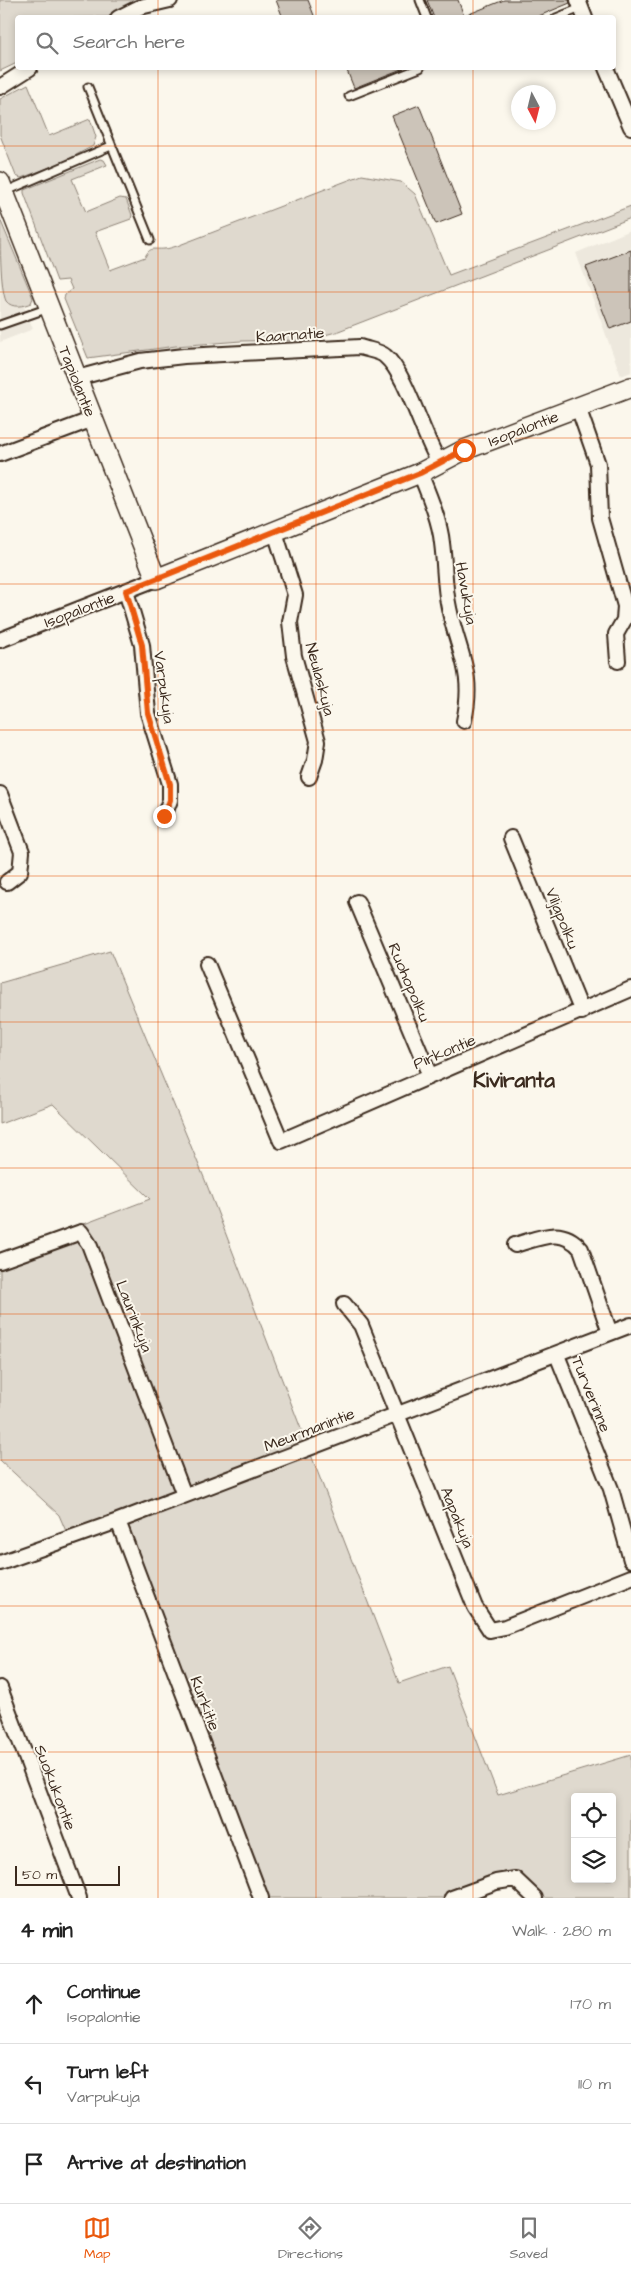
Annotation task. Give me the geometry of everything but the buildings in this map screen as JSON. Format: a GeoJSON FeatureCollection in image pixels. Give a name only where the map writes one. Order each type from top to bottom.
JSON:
{"type":"FeatureCollection","features":[{"type":"Feature","properties":{"kind":"street"},"geometry":{"type":"LineString","coordinates":[[124,15],[140,7],[170,0]]}},
{"type":"Feature","properties":{"kind":"street"},"geometry":{"type":"LineString","coordinates":[[0,87],[27,70]]}},
{"type":"Feature","properties":{"kind":"street"},"geometry":{"type":"LineString","coordinates":[[607,70],[631,127]]}},
{"type":"Feature","properties":{"kind":"street","name":"Tapiolantie"},"geometry":{"type":"LineString","coordinates":[[2,187],[156,579]]}},
{"type":"Feature","properties":{"kind":"street","name":"Kaarnatie"},"geometry":{"type":"LineString","coordinates":[[77,378],[140,361],[184,356],[360,347],[384,355],[397,371],[430,447],[439,462]]}},
{"type":"Feature","properties":{"kind":"street","name":"Isopalontie"},"geometry":{"type":"LineString","coordinates":[[0,640],[276,532],[420,473],[464,450],[631,387]]}},
{"type":"Feature","properties":{"kind":"street"},"geometry":{"type":"LineString","coordinates":[[578,407],[598,464],[600,518],[625,606],[624,620],[616,634],[618,660]]}},
{"type":"Feature","properties":{"kind":"street"},"geometry":{"type":"LineString","coordinates":[[0,454],[93,419]]}},
{"type":"Feature","properties":{"kind":"street","name":"Havukuja"},"geometry":{"type":"LineString","coordinates":[[420,473],[442,541],[444,576],[449,609],[468,676],[469,699],[464,721]]}},
{"type":"Feature","properties":{"kind":"street","name":"Neulaskuja"},"geometry":{"type":"LineString","coordinates":[[276,532],[295,595],[290,622],[294,656],[318,741],[315,760],[309,777]]}},
{"type":"Feature","properties":{"kind":"street","name":"Varpukuja"},"geometry":{"type":"LineString","coordinates":[[126,591],[142,645],[148,713],[170,784],[170,800],[164,816]]}},
{"type":"Feature","properties":{"kind":"street"},"geometry":{"type":"LineString","coordinates":[[0,794],[22,852],[20,872],[7,882]]}},
{"type":"Feature","properties":{"kind":"street","name":"Viljapolku"},"geometry":{"type":"LineString","coordinates":[[511,838],[582,1012]]}},
{"type":"Feature","properties":{"kind":"street","name":"Ruohopolku"},"geometry":{"type":"LineString","coordinates":[[357,902],[430,1076]]}},
{"type":"Feature","properties":{"kind":"street","name":"Pirkontie"},"geometry":{"type":"LineString","coordinates":[[207,964],[281,1141],[582,1012],[631,989]]}},
{"type":"Feature","properties":{"kind":"street","name":"Laurinkuja"},"geometry":{"type":"LineString","coordinates":[[0,1261],[81,1232],[89,1244],[184,1495]]}},
{"type":"Feature","properties":{"kind":"street"},"geometry":{"type":"LineString","coordinates":[[515,1245],[555,1235],[572,1238],[581,1249],[610,1333]]}},
{"type":"Feature","properties":{"kind":"street","name":"Aapakuja"},"geometry":{"type":"LineString","coordinates":[[344,1304],[361,1325],[475,1607],[490,1630],[505,1627],[631,1577]]}},
{"type":"Feature","properties":{"kind":"street","name":"Meurmanintie"},"geometry":{"type":"LineString","coordinates":[[0,1563],[118,1521],[631,1326]]}},
{"type":"Feature","properties":{"kind":"street","name":"Turverinne"},"geometry":{"type":"LineString","coordinates":[[557,1355],[611,1490],[631,1560]]}},
{"type":"Feature","properties":{"kind":"street","name":"Kurkitie"},"geometry":{"type":"LineString","coordinates":[[118,1521],[261,1898]]}},
{"type":"Feature","properties":{"kind":"street","name":"Suokukontie"},"geometry":{"type":"LineString","coordinates":[[0,1688],[79,1898]]}},
{"type":"Feature","properties":{"kind":"street"},"geometry":{"type":"LineString","coordinates":[[452,1898],[496,1882],[515,1879],[535,1898]]}},
{"type":"Feature","properties":{"kind":"lane"},"geometry":{"type":"LineString","coordinates":[[420,0],[426,15]]}},
{"type":"Feature","properties":{"kind":"lane"},"geometry":{"type":"LineString","coordinates":[[564,15],[581,9]]}},
{"type":"Feature","properties":{"kind":"lane"},"geometry":{"type":"LineString","coordinates":[[349,96],[415,70]]}},
{"type":"Feature","properties":{"kind":"lane"},"geometry":{"type":"LineString","coordinates":[[88,87],[150,240]]}},
{"type":"Feature","properties":{"kind":"lane"},"geometry":{"type":"LineString","coordinates":[[2,187],[111,146]]}},
{"type":"Feature","properties":{"kind":"lane"},"geometry":{"type":"LineString","coordinates":[[0,326],[49,308]]}},
{"type":"Feature","properties":{"kind":"shaded area"},"geometry":{"type":"Polygon","coordinates":[[[0,0],[148,0],[116,15],[15,15],[15,64],[0,71],[0,0]]]}},
{"type":"Feature","properties":{"kind":"shaded area"},"geometry":{"type":"Polygon","coordinates":[[[28,84],[49,136],[90,119],[96,137],[93,146],[59,164],[21,178],[16,176],[0,135],[0,99],[28,84]]]}},
{"type":"Feature","properties":{"kind":"shaded area"},"geometry":{"type":"Polygon","coordinates":[[[100,159],[104,160],[107,165],[72,179],[86,212],[120,198],[126,199],[132,215],[131,219],[95,232],[110,270],[145,257],[151,250],[177,246],[362,175],[401,182],[415,194],[449,275],[631,206],[631,218],[336,332],[306,340],[241,341],[176,346],[88,358],[64,299],[65,295],[72,289],[68,280],[57,281],[24,190],[100,159]]]}},
{"type":"Feature","properties":{"kind":"shaded area"},"geometry":{"type":"Polygon","coordinates":[[[0,219],[33,298],[31,303],[22,306],[9,304],[4,294],[1,274],[0,219]]]}},
{"type":"Feature","properties":{"kind":"shaded area"},"geometry":{"type":"Polygon","coordinates":[[[631,230],[631,372],[621,376],[576,253],[631,230]]]}},
{"type":"Feature","properties":{"kind":"shaded area"},"geometry":{"type":"Polygon","coordinates":[[[0,246],[33,329],[0,342],[0,246]]]}},
{"type":"Feature","properties":{"kind":"shaded area"},"geometry":{"type":"Polygon","coordinates":[[[110,951],[205,1180],[399,1683],[448,1666],[498,1795],[631,1755],[631,1898],[533,1898],[518,1883],[462,1898],[257,1898],[116,1529],[72,1545],[59,1515],[0,1460],[0,1256],[150,1199],[53,1104],[0,1124],[0,983],[110,951]]]}},
{"type":"Feature","properties":{"kind":"district","name":"Kiviranta"},"geometry":{"type":"Point","coordinates":[514,1080]}},
{"type":"Feature","properties":{"kind":"route"},"geometry":{"type":"LineString","coordinates":[[164,816],[170,800],[170,784],[148,713],[142,645],[132,605],[126,591],[420,473],[464,450]]}}]}
